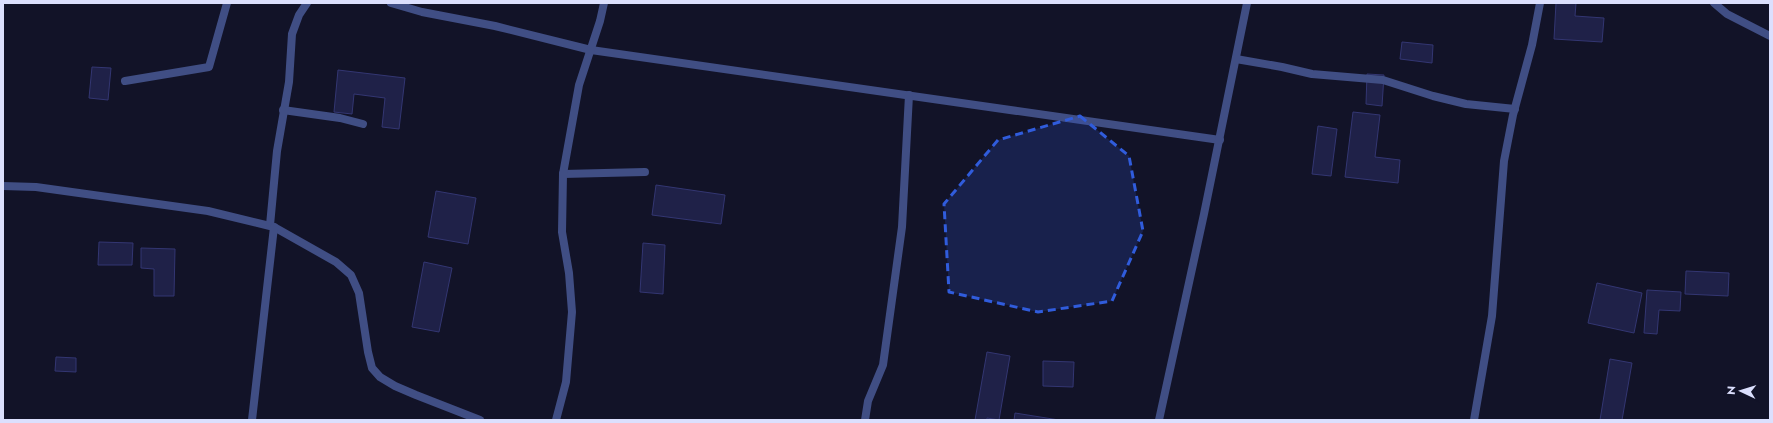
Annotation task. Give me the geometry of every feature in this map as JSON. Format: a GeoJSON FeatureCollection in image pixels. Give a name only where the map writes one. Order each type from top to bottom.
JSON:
{"type":"FeatureCollection","features":[{"type":"Feature","properties":{"kind":"street"},"geometry":{"type":"LineString","coordinates":[[125,81],[209,68],[227,3]]}},
{"type":"Feature","properties":{"kind":"street"},"geometry":{"type":"LineString","coordinates":[[252,420],[272,226],[277,151],[289,82],[292,34],[299,15],[307,3]]}},
{"type":"Feature","properties":{"kind":"street"},"geometry":{"type":"LineString","coordinates":[[391,3],[422,12],[494,26],[591,50],[1220,140]]}},
{"type":"Feature","properties":{"kind":"street"},"geometry":{"type":"LineString","coordinates":[[556,420],[566,382],[572,312],[569,273],[562,232],[563,174],[580,85],[604,3]]}},
{"type":"Feature","properties":{"kind":"street"},"geometry":{"type":"LineString","coordinates":[[1159,420],[1220,140],[1247,3]]}},
{"type":"Feature","properties":{"kind":"street"},"geometry":{"type":"LineString","coordinates":[[1474,420],[1492,316],[1504,161],[1515,108],[1532,45],[1540,3]]}},
{"type":"Feature","properties":{"kind":"street"},"geometry":{"type":"LineString","coordinates":[[1714,3],[1727,14],[1770,36]]}},
{"type":"Feature","properties":{"kind":"street"},"geometry":{"type":"LineString","coordinates":[[1236,59],[1312,74],[1383,80],[1432,96],[1466,104],[1515,108]]}},
{"type":"Feature","properties":{"kind":"street"},"geometry":{"type":"LineString","coordinates":[[865,420],[868,401],[883,365],[902,228],[909,95]]}},
{"type":"Feature","properties":{"kind":"street"},"geometry":{"type":"LineString","coordinates":[[283,110],[340,118],[363,124]]}},
{"type":"Feature","properties":{"kind":"street"},"geometry":{"type":"LineString","coordinates":[[563,174],[645,172]]}},
{"type":"Feature","properties":{"kind":"street"},"geometry":{"type":"LineString","coordinates":[[3,186],[42,188],[208,211],[272,226],[336,262],[351,275],[359,293],[368,352],[372,368],[380,377],[394,386],[480,420]]}},
{"type":"Feature","properties":{"kind":"highlighted area"},"geometry":{"type":"Polygon","coordinates":[[[1080,116],[1129,156],[1143,231],[1112,301],[1038,312],[949,292],[944,204],[998,140],[1080,116]]]}},
{"type":"Feature","properties":{"kind":"building"},"geometry":{"type":"Polygon","coordinates":[[[1556,3],[1576,3],[1575,16],[1604,18],[1602,42],[1554,39],[1556,3]]]}},
{"type":"Feature","properties":{"kind":"building"},"geometry":{"type":"Polygon","coordinates":[[[1402,42],[1433,45],[1432,63],[1400,59],[1402,42]]]}},
{"type":"Feature","properties":{"kind":"building"},"geometry":{"type":"Polygon","coordinates":[[[92,67],[111,68],[108,100],[89,98],[92,67]]]}},
{"type":"Feature","properties":{"kind":"building"},"geometry":{"type":"Polygon","coordinates":[[[338,70],[405,78],[399,129],[382,127],[385,98],[354,94],[352,114],[334,112],[338,70]]]}},
{"type":"Feature","properties":{"kind":"building"},"geometry":{"type":"Polygon","coordinates":[[[1367,74],[1384,75],[1382,106],[1366,104],[1367,74]]]}},
{"type":"Feature","properties":{"kind":"building"},"geometry":{"type":"Polygon","coordinates":[[[1353,112],[1380,115],[1375,157],[1400,160],[1398,183],[1345,177],[1353,112]]]}},
{"type":"Feature","properties":{"kind":"building"},"geometry":{"type":"Polygon","coordinates":[[[1318,126],[1337,129],[1331,176],[1312,174],[1318,126]]]}},
{"type":"Feature","properties":{"kind":"building"},"geometry":{"type":"Polygon","coordinates":[[[656,185],[725,195],[721,224],[652,215],[656,185]]]}},
{"type":"Feature","properties":{"kind":"building"},"geometry":{"type":"Polygon","coordinates":[[[436,191],[476,198],[468,244],[428,237],[436,191]]]}},
{"type":"Feature","properties":{"kind":"building"},"geometry":{"type":"Polygon","coordinates":[[[99,242],[133,243],[132,265],[98,265],[99,242]]]}},
{"type":"Feature","properties":{"kind":"building"},"geometry":{"type":"Polygon","coordinates":[[[643,243],[665,245],[663,294],[640,292],[643,243]]]}},
{"type":"Feature","properties":{"kind":"building"},"geometry":{"type":"Polygon","coordinates":[[[141,248],[175,249],[174,296],[154,296],[154,269],[141,268],[141,248]]]}},
{"type":"Feature","properties":{"kind":"building"},"geometry":{"type":"Polygon","coordinates":[[[424,262],[452,268],[439,332],[412,327],[424,262]]]}},
{"type":"Feature","properties":{"kind":"building"},"geometry":{"type":"Polygon","coordinates":[[[1686,271],[1729,273],[1728,296],[1685,294],[1686,271]]]}},
{"type":"Feature","properties":{"kind":"building"},"geometry":{"type":"Polygon","coordinates":[[[1597,283],[1642,293],[1634,333],[1588,323],[1597,283]]]}},
{"type":"Feature","properties":{"kind":"building"},"geometry":{"type":"Polygon","coordinates":[[[1647,290],[1681,292],[1680,311],[1659,310],[1657,334],[1644,333],[1647,290]]]}},
{"type":"Feature","properties":{"kind":"building"},"geometry":{"type":"Polygon","coordinates":[[[987,352],[1010,356],[999,420],[987,418],[987,420],[975,420],[987,352]]]}},
{"type":"Feature","properties":{"kind":"building"},"geometry":{"type":"Polygon","coordinates":[[[56,357],[76,358],[76,372],[55,371],[56,357]]]}},
{"type":"Feature","properties":{"kind":"building"},"geometry":{"type":"Polygon","coordinates":[[[1610,359],[1632,363],[1622,420],[1600,420],[1610,359]]]}},
{"type":"Feature","properties":{"kind":"building"},"geometry":{"type":"Polygon","coordinates":[[[1043,361],[1074,362],[1073,387],[1043,386],[1043,361]]]}},
{"type":"Feature","properties":{"kind":"building"},"geometry":{"type":"Polygon","coordinates":[[[1015,413],[1059,420],[1014,420],[1015,413]]]}}]}
